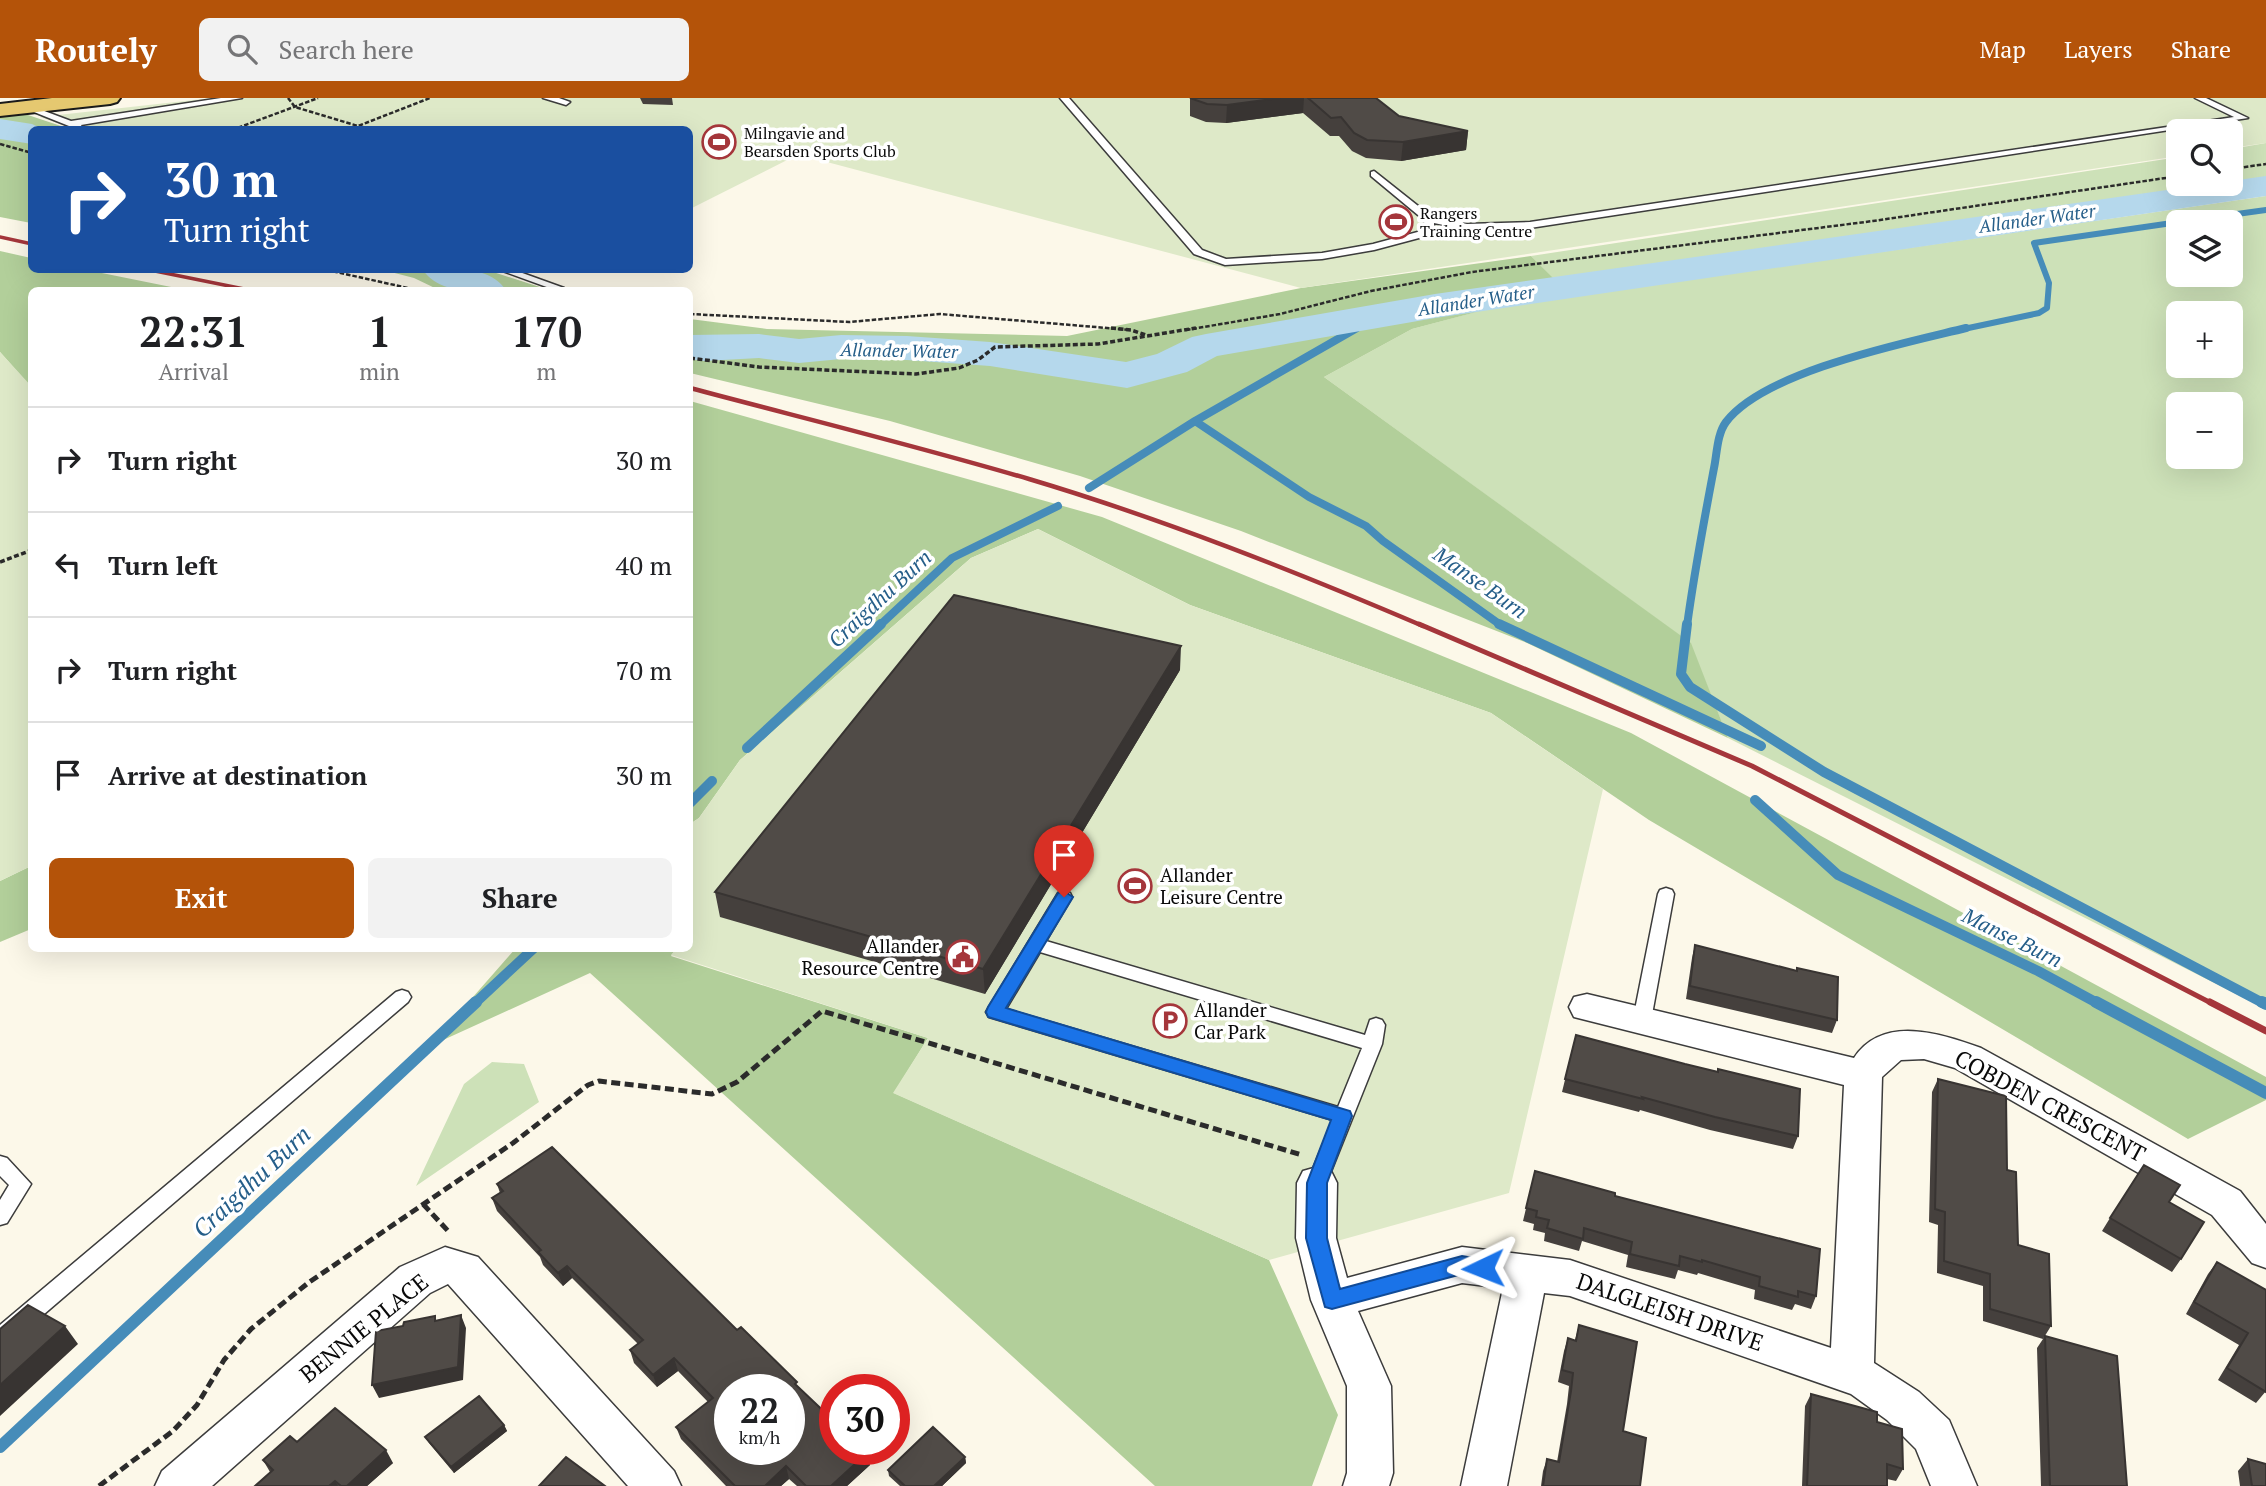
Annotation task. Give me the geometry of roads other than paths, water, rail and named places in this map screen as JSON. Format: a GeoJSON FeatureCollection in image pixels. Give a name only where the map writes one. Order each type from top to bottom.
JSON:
{"type":"FeatureCollection","features":[{"type":"Feature","properties":{"kind":"main road"},"geometry":{"type":"LineString","coordinates":[[0,110],[110,98]]}},
{"type":"Feature","properties":{"kind":"street"},"geometry":{"type":"LineString","coordinates":[[1587,1007],[1863,1075],[1852,1374]]}},
{"type":"Feature","properties":{"kind":"street","name":"COBDEN CRESCENT"},"geometry":{"type":"LineString","coordinates":[[1863,1075],[1869,1062],[1883,1049],[1912,1044],[1939,1047],[1968,1058],[2226,1203],[2266,1251]]}},
{"type":"Feature","properties":{"kind":"street"},"geometry":{"type":"LineString","coordinates":[[1321,1172],[1316,1238],[1332,1300],[1369,1385],[1370,1473],[1366,1486]]}},
{"type":"Feature","properties":{"kind":"street","name":"BENNIE PLACE"},"geometry":{"type":"LineString","coordinates":[[178,1486],[415,1280],[445,1265],[463,1270],[658,1486]]}},
{"type":"Feature","properties":{"kind":"street","name":"DALGLEISH DRIVE"},"geometry":{"type":"LineString","coordinates":[[1332,1300],[1462,1265],[1570,1278],[1865,1379],[1903,1406],[1933,1435],[1954,1486]]}},
{"type":"Feature","properties":{"kind":"street"},"geometry":{"type":"LineString","coordinates":[[1485,1486],[1527,1272]]}},
{"type":"Feature","properties":{"kind":"lane"},"geometry":{"type":"LineString","coordinates":[[69,124],[238,98]]}},
{"type":"Feature","properties":{"kind":"lane"},"geometry":{"type":"LineString","coordinates":[[547,98],[566,102]]}},
{"type":"Feature","properties":{"kind":"lane"},"geometry":{"type":"LineString","coordinates":[[1064,98],[1198,252],[1225,261],[1322,256],[1374,247],[1430,232],[1429,219]]}},
{"type":"Feature","properties":{"kind":"lane"},"geometry":{"type":"LineString","coordinates":[[1374,174],[1429,219],[1467,227],[1530,225],[2245,118],[2199,98]]}},
{"type":"Feature","properties":{"kind":"lane"},"geometry":{"type":"LineString","coordinates":[[28,107],[75,126]]}},
{"type":"Feature","properties":{"kind":"lane"},"geometry":{"type":"LineString","coordinates":[[514,273],[556,287]]}},
{"type":"Feature","properties":{"kind":"lane"},"geometry":{"type":"LineString","coordinates":[[1642,1020],[1666,894]]}},
{"type":"Feature","properties":{"kind":"lane"},"geometry":{"type":"LineString","coordinates":[[1064,897],[995,1012],[1343,1116]]}},
{"type":"Feature","properties":{"kind":"lane"},"geometry":{"type":"LineString","coordinates":[[1035,944],[1375,1035],[1321,1172]]}},
{"type":"Feature","properties":{"kind":"lane"},"geometry":{"type":"LineString","coordinates":[[0,1338],[402,997]]}},
{"type":"Feature","properties":{"kind":"lane"},"geometry":{"type":"LineString","coordinates":[[0,1164],[21,1184],[0,1217]]}},
{"type":"Feature","properties":{"kind":"waterway","name":"Allander Water"},"geometry":{"type":"LineString","coordinates":[[0,129],[28,133]]}},
{"type":"Feature","properties":{"kind":"waterway","name":"Allander Water"},"geometry":{"type":"LineString","coordinates":[[693,347],[759,346],[799,351],[841,347],[907,348],[990,354],[1127,375],[1172,363],[1206,346],[1435,306],[2266,186]]}},
{"type":"Feature","properties":{"kind":"waterway"},"geometry":{"type":"LineString","coordinates":[[1959,330],[2039,313],[2047,308],[2049,283],[2034,243],[2266,210]]}},
{"type":"Feature","properties":{"kind":"waterway","name":"Allander Water"},"geometry":{"type":"LineString","coordinates":[[449,273],[480,287]]}},
{"type":"Feature","properties":{"kind":"waterway","name":"Craigdhu Burn"},"geometry":{"type":"LineString","coordinates":[[1353,330],[1378,316]]}},
{"type":"Feature","properties":{"kind":"waterway","name":"Craigdhu Burn"},"geometry":{"type":"LineString","coordinates":[[1195,421],[1357,328]]}},
{"type":"Feature","properties":{"kind":"waterway"},"geometry":{"type":"LineString","coordinates":[[1687,626],[1718,444],[1726,422],[1745,404],[1771,388],[1803,374],[1874,351],[1966,328]]}},
{"type":"Feature","properties":{"kind":"waterway","name":"Craigdhu Burn"},"geometry":{"type":"LineString","coordinates":[[1089,488],[1195,421]]}},
{"type":"Feature","properties":{"kind":"waterway","name":"Manse Burn"},"geometry":{"type":"LineString","coordinates":[[1195,421],[1309,497],[1366,526],[1500,624]]}},
{"type":"Feature","properties":{"kind":"waterway","name":"Craigdhu Burn"},"geometry":{"type":"LineString","coordinates":[[879,626],[952,558],[1058,506]]}},
{"type":"Feature","properties":{"kind":"waterway","name":"Craigdhu Burn"},"geometry":{"type":"LineString","coordinates":[[747,748],[881,624]]}},
{"type":"Feature","properties":{"kind":"waterway","name":"Manse Burn"},"geometry":{"type":"LineString","coordinates":[[1500,624],[1761,746]]}},
{"type":"Feature","properties":{"kind":"waterway"},"geometry":{"type":"LineString","coordinates":[[1687,624],[1681,674],[1690,687],[1824,772],[2265,1004]]}},
{"type":"Feature","properties":{"kind":"waterway","name":"Craigdhu Burn"},"geometry":{"type":"LineString","coordinates":[[693,800],[712,781]]}},
{"type":"Feature","properties":{"kind":"waterway","name":"Manse Burn"},"geometry":{"type":"LineString","coordinates":[[1755,800],[1838,875],[2038,971],[2099,1004]]}},
{"type":"Feature","properties":{"kind":"waterway","name":"Craigdhu Burn"},"geometry":{"type":"LineString","coordinates":[[474,1004],[530,952]]}},
{"type":"Feature","properties":{"kind":"waterway","name":"Craigdhu Burn"},"geometry":{"type":"LineString","coordinates":[[0,1447],[476,1002]]}},
{"type":"Feature","properties":{"kind":"waterway","name":"Manse Burn"},"geometry":{"type":"LineString","coordinates":[[2096,1002],[2266,1093]]}},
{"type":"Feature","properties":{"kind":"waterway"},"geometry":{"type":"LineString","coordinates":[[2262,1002],[2266,1004]]}},
{"type":"Feature","properties":{"kind":"railway"},"geometry":{"type":"LineString","coordinates":[[0,237],[28,243]]}},
{"type":"Feature","properties":{"kind":"railway"},"geometry":{"type":"LineString","coordinates":[[165,273],[234,287]]}},
{"type":"Feature","properties":{"kind":"railway"},"geometry":{"type":"LineString","coordinates":[[693,389],[945,455],[1129,511],[1326,585],[1423,626]]}},
{"type":"Feature","properties":{"kind":"railway"},"geometry":{"type":"LineString","coordinates":[[1419,624],[1752,766],[2213,1004]]}},
{"type":"Feature","properties":{"kind":"railway"},"geometry":{"type":"LineString","coordinates":[[2210,1002],[2266,1031]]}},
{"type":"Feature","properties":{"kind":"place","name":"Milngavie and Bearsden Sports Club"},"geometry":{"type":"Point","coordinates":[719,142]}},
{"type":"Feature","properties":{"kind":"place","name":"Rangers Training Centre"},"geometry":{"type":"Point","coordinates":[1396,222]}},
{"type":"Feature","properties":{"kind":"place","name":"Allander Leisure Centre"},"geometry":{"type":"Point","coordinates":[1135,886]}},
{"type":"Feature","properties":{"kind":"place","name":"Allander Resource Centre"},"geometry":{"type":"Point","coordinates":[963,957]}},
{"type":"Feature","properties":{"kind":"place","name":"Allander Car Park"},"geometry":{"type":"Point","coordinates":[1170,1021]}}]}
